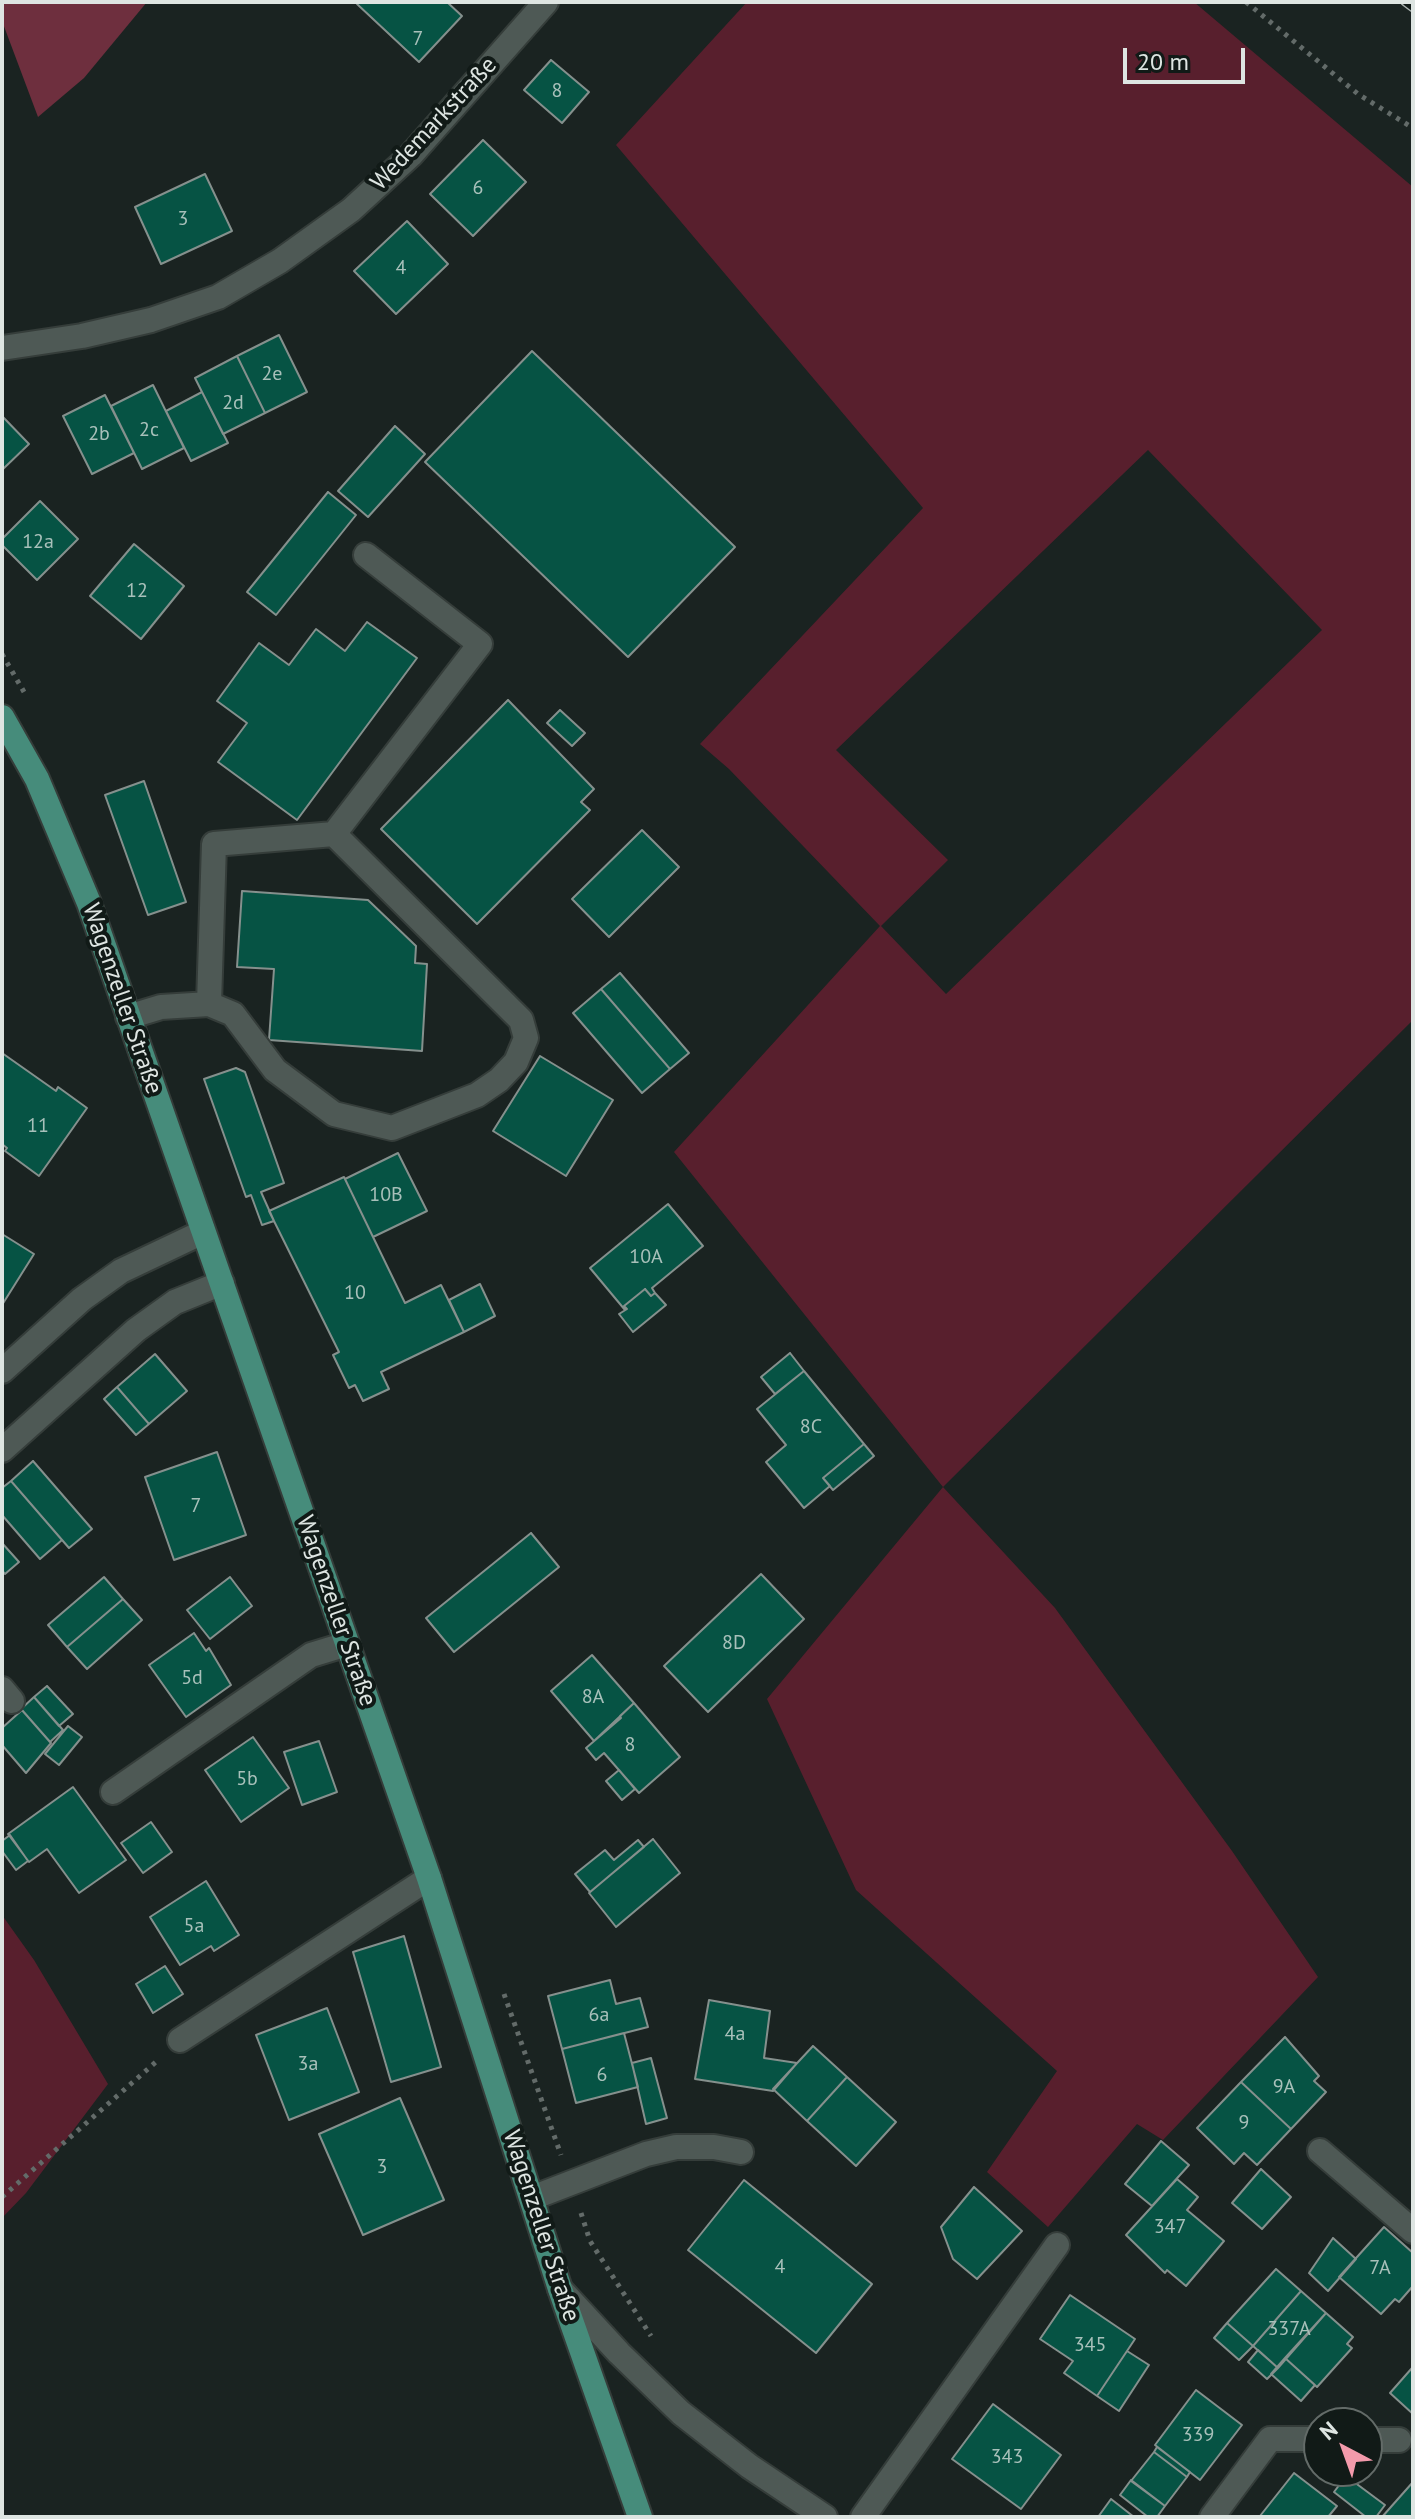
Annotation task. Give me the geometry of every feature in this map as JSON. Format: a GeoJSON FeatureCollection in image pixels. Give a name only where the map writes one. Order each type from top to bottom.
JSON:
{"type":"FeatureCollection","features":[{"type":"Feature","properties":{"kind":"main road","name":"Wagenzeller Straße"},"geometry":{"type":"LineString","coordinates":[[2,717],[37,779],[89,903],[429,1878],[560,2289],[640,2517]]}},
{"type":"Feature","properties":{"kind":"street","name":"Wedemarkstraße"},"geometry":{"type":"LineString","coordinates":[[2,348],[82,336],[151,320],[218,297],[280,261],[351,210],[411,155],[546,2]]}},
{"type":"Feature","properties":{"kind":"street"},"geometry":{"type":"LineString","coordinates":[[209,1004],[214,844],[334,834],[480,644],[366,555]]}},
{"type":"Feature","properties":{"kind":"street"},"geometry":{"type":"LineString","coordinates":[[128,1017],[161,1007],[209,1004],[233,1014],[275,1070],[334,1114],[392,1128],[477,1095],[499,1080],[516,1062],[526,1038],[521,1020],[334,834]]}},
{"type":"Feature","properties":{"kind":"street"},"geometry":{"type":"LineString","coordinates":[[2,1371],[82,1299],[111,1278],[203,1232]]}},
{"type":"Feature","properties":{"kind":"street"},"geometry":{"type":"LineString","coordinates":[[2,1450],[136,1330],[175,1302],[222,1283]]}},
{"type":"Feature","properties":{"kind":"street"},"geometry":{"type":"LineString","coordinates":[[113,1792],[311,1655],[347,1644]]}},
{"type":"Feature","properties":{"kind":"street"},"geometry":{"type":"LineString","coordinates":[[180,2040],[429,1878]]}},
{"type":"Feature","properties":{"kind":"street"},"geometry":{"type":"LineString","coordinates":[[532,2198],[646,2154],[676,2147],[714,2147],[741,2152]]}},
{"type":"Feature","properties":{"kind":"street"},"geometry":{"type":"LineString","coordinates":[[1320,2151],[1413,2231]]}},
{"type":"Feature","properties":{"kind":"street"},"geometry":{"type":"LineString","coordinates":[[863,2517],[1057,2245]]}},
{"type":"Feature","properties":{"kind":"street"},"geometry":{"type":"LineString","coordinates":[[560,2289],[619,2353],[681,2413],[749,2466],[825,2517]]}},
{"type":"Feature","properties":{"kind":"street"},"geometry":{"type":"LineString","coordinates":[[1212,2517],[1270,2439],[1303,2439]]}},
{"type":"Feature","properties":{"kind":"street"},"geometry":{"type":"LineString","coordinates":[[1383,2440],[1399,2440]]}},
{"type":"Feature","properties":{"kind":"path"},"geometry":{"type":"LineString","coordinates":[[1246,2],[1358,94],[1413,128]]}},
{"type":"Feature","properties":{"kind":"path"},"geometry":{"type":"LineString","coordinates":[[2,2197],[180,2040]]}},
{"type":"Feature","properties":{"kind":"path"},"geometry":{"type":"LineString","coordinates":[[571,2185],[590,2241],[658,2347]]}},
{"type":"Feature","properties":{"kind":"shaded area"},"geometry":{"type":"Polygon","coordinates":[[[2,2],[147,2],[84,78],[38,117],[2,21],[2,2]]]}},
{"type":"Feature","properties":{"kind":"shaded area"},"geometry":{"type":"Polygon","coordinates":[[[747,2],[1194,2],[1413,187],[1413,1020],[943,1487],[674,1152],[880,926],[729,769],[700,744],[923,508],[616,145],[747,2]],[[1148,450],[836,750],[948,860],[881,926],[946,994],[1322,630],[1148,450]]]}},
{"type":"Feature","properties":{"kind":"shaded area"},"geometry":{"type":"Polygon","coordinates":[[[943,1487],[1055,1608],[1232,1851],[1318,1977],[1163,2140],[1137,2124],[1048,2227],[987,2172],[1057,2071],[856,1890],[767,1699],[943,1487]]]}},
{"type":"Feature","properties":{"kind":"shaded area"},"geometry":{"type":"Polygon","coordinates":[[[2,1915],[34,1960],[108,2084],[26,2193],[2,2218],[2,1915]]]}},
{"type":"Feature","properties":{"kind":"building"},"geometry":{"type":"Polygon","coordinates":[[[447,2],[462,16],[419,62],[357,4],[447,2]]]}},
{"type":"Feature","properties":{"kind":"building"},"geometry":{"type":"Polygon","coordinates":[[[551,60],[589,92],[562,123],[524,90],[551,60]]]}},
{"type":"Feature","properties":{"kind":"building"},"geometry":{"type":"Polygon","coordinates":[[[483,140],[526,182],[473,236],[430,194],[483,140]]]}},
{"type":"Feature","properties":{"kind":"building"},"geometry":{"type":"Polygon","coordinates":[[[205,174],[232,231],[161,264],[135,207],[205,174]]]}},
{"type":"Feature","properties":{"kind":"building"},"geometry":{"type":"Polygon","coordinates":[[[407,221],[448,264],[396,314],[354,271],[407,221]]]}},
{"type":"Feature","properties":{"kind":"building"},"geometry":{"type":"Polygon","coordinates":[[[279,335],[307,392],[265,413],[237,356],[279,335]]]}},
{"type":"Feature","properties":{"kind":"building"},"geometry":{"type":"Polygon","coordinates":[[[532,351],[735,547],[628,657],[425,462],[532,351]]]}},
{"type":"Feature","properties":{"kind":"building"},"geometry":{"type":"Polygon","coordinates":[[[237,356],[265,413],[223,434],[195,378],[237,356]]]}},
{"type":"Feature","properties":{"kind":"building"},"geometry":{"type":"Polygon","coordinates":[[[153,385],[184,448],[142,469],[111,406],[153,385]]]}},
{"type":"Feature","properties":{"kind":"building"},"geometry":{"type":"Polygon","coordinates":[[[202,392],[228,443],[191,461],[166,411],[202,392]]]}},
{"type":"Feature","properties":{"kind":"building"},"geometry":{"type":"Polygon","coordinates":[[[105,395],[134,453],[92,474],[63,416],[105,395]]]}},
{"type":"Feature","properties":{"kind":"building"},"geometry":{"type":"Polygon","coordinates":[[[2,416],[29,444],[2,470],[2,416]]]}},
{"type":"Feature","properties":{"kind":"building"},"geometry":{"type":"Polygon","coordinates":[[[395,426],[425,454],[368,517],[338,491],[395,426]]]}},
{"type":"Feature","properties":{"kind":"building"},"geometry":{"type":"Polygon","coordinates":[[[328,492],[356,515],[276,615],[247,592],[328,492]]]}},
{"type":"Feature","properties":{"kind":"building"},"geometry":{"type":"Polygon","coordinates":[[[40,501],[78,539],[37,580],[2,545],[2,539],[40,501]]]}},
{"type":"Feature","properties":{"kind":"building"},"geometry":{"type":"Polygon","coordinates":[[[134,544],[184,586],[141,639],[90,596],[134,544]]]}},
{"type":"Feature","properties":{"kind":"building"},"geometry":{"type":"Polygon","coordinates":[[[367,622],[417,658],[297,820],[218,762],[247,723],[217,701],[259,643],[289,665],[316,629],[345,651],[367,622]]]}},
{"type":"Feature","properties":{"kind":"building"},"geometry":{"type":"Polygon","coordinates":[[[508,700],[594,789],[581,802],[590,810],[477,924],[381,829],[508,700]]]}},
{"type":"Feature","properties":{"kind":"building"},"geometry":{"type":"Polygon","coordinates":[[[560,710],[585,733],[572,746],[547,723],[560,710]]]}},
{"type":"Feature","properties":{"kind":"building"},"geometry":{"type":"Polygon","coordinates":[[[144,781],[186,902],[148,915],[105,795],[144,781]]]}},
{"type":"Feature","properties":{"kind":"building"},"geometry":{"type":"Polygon","coordinates":[[[642,830],[679,867],[609,937],[572,899],[642,830]]]}},
{"type":"Feature","properties":{"kind":"building"},"geometry":{"type":"Polygon","coordinates":[[[242,891],[368,900],[416,946],[415,963],[427,964],[422,1051],[269,1040],[274,969],[237,967],[242,891]]]}},
{"type":"Feature","properties":{"kind":"building"},"geometry":{"type":"Polygon","coordinates":[[[620,973],[689,1053],[670,1069],[601,989],[620,973]]]}},
{"type":"Feature","properties":{"kind":"building"},"geometry":{"type":"Polygon","coordinates":[[[601,989],[670,1069],[642,1093],[573,1013],[601,989]]]}},
{"type":"Feature","properties":{"kind":"building"},"geometry":{"type":"Polygon","coordinates":[[[2,1053],[56,1091],[58,1087],[87,1108],[39,1176],[5,1151],[7,1148],[2,1144],[2,1053]]]}},
{"type":"Feature","properties":{"kind":"building"},"geometry":{"type":"Polygon","coordinates":[[[540,1056],[613,1100],[566,1176],[493,1131],[540,1056]]]}},
{"type":"Feature","properties":{"kind":"building"},"geometry":{"type":"Polygon","coordinates":[[[236,1068],[245,1072],[284,1183],[261,1192],[274,1221],[262,1225],[251,1195],[246,1197],[204,1079],[236,1068]]]}},
{"type":"Feature","properties":{"kind":"building"},"geometry":{"type":"Polygon","coordinates":[[[398,1153],[427,1211],[373,1237],[345,1179],[398,1153]]]}},
{"type":"Feature","properties":{"kind":"building"},"geometry":{"type":"Polygon","coordinates":[[[344,1177],[405,1303],[441,1285],[464,1332],[381,1372],[389,1389],[363,1401],[355,1385],[349,1388],[333,1355],[339,1352],[269,1211],[344,1177]]]}},
{"type":"Feature","properties":{"kind":"building"},"geometry":{"type":"Polygon","coordinates":[[[668,1204],[703,1246],[652,1288],[655,1293],[651,1296],[645,1289],[624,1306],[625,1310],[590,1268],[668,1204]]]}},
{"type":"Feature","properties":{"kind":"building"},"geometry":{"type":"Polygon","coordinates":[[[2,1234],[34,1254],[2,1305],[2,1234]]]}},
{"type":"Feature","properties":{"kind":"building"},"geometry":{"type":"Polygon","coordinates":[[[480,1284],[495,1316],[464,1332],[449,1300],[480,1284]]]}},
{"type":"Feature","properties":{"kind":"building"},"geometry":{"type":"Polygon","coordinates":[[[645,1289],[651,1296],[655,1293],[666,1305],[633,1332],[619,1314],[645,1289]]]}},
{"type":"Feature","properties":{"kind":"building"},"geometry":{"type":"Polygon","coordinates":[[[790,1353],[804,1371],[775,1394],[761,1377],[790,1353]]]}},
{"type":"Feature","properties":{"kind":"building"},"geometry":{"type":"Polygon","coordinates":[[[155,1354],[187,1391],[149,1424],[117,1387],[155,1354]]]}},
{"type":"Feature","properties":{"kind":"building"},"geometry":{"type":"Polygon","coordinates":[[[804,1371],[864,1444],[823,1478],[830,1486],[804,1508],[766,1462],[786,1445],[757,1409],[804,1371]]]}},
{"type":"Feature","properties":{"kind":"building"},"geometry":{"type":"Polygon","coordinates":[[[117,1387],[149,1424],[136,1435],[104,1399],[117,1387]]]}},
{"type":"Feature","properties":{"kind":"building"},"geometry":{"type":"Polygon","coordinates":[[[864,1444],[874,1456],[833,1490],[823,1478],[864,1444]]]}},
{"type":"Feature","properties":{"kind":"building"},"geometry":{"type":"Polygon","coordinates":[[[217,1452],[246,1535],[174,1560],[145,1477],[217,1452]]]}},
{"type":"Feature","properties":{"kind":"building"},"geometry":{"type":"Polygon","coordinates":[[[33,1461],[92,1529],[69,1548],[11,1481],[33,1461]]]}},
{"type":"Feature","properties":{"kind":"building"},"geometry":{"type":"Polygon","coordinates":[[[11,1481],[62,1540],[40,1559],[2,1515],[2,1488],[11,1481]]]}},
{"type":"Feature","properties":{"kind":"building"},"geometry":{"type":"Polygon","coordinates":[[[531,1533],[559,1567],[454,1652],[426,1618],[531,1533]]]}},
{"type":"Feature","properties":{"kind":"building"},"geometry":{"type":"Polygon","coordinates":[[[2,1543],[19,1562],[5,1574],[2,1570],[2,1543]]]}},
{"type":"Feature","properties":{"kind":"building"},"geometry":{"type":"Polygon","coordinates":[[[761,1574],[804,1619],[708,1712],[664,1666],[761,1574]]]}},
{"type":"Feature","properties":{"kind":"building"},"geometry":{"type":"Polygon","coordinates":[[[104,1577],[123,1599],[67,1647],[48,1625],[104,1577]]]}},
{"type":"Feature","properties":{"kind":"building"},"geometry":{"type":"Polygon","coordinates":[[[230,1577],[252,1606],[210,1639],[187,1610],[230,1577]]]}},
{"type":"Feature","properties":{"kind":"building"},"geometry":{"type":"Polygon","coordinates":[[[123,1599],[142,1620],[87,1669],[67,1647],[123,1599]]]}},
{"type":"Feature","properties":{"kind":"building"},"geometry":{"type":"Polygon","coordinates":[[[194,1633],[206,1651],[209,1648],[231,1685],[186,1717],[149,1665],[194,1633]]]}},
{"type":"Feature","properties":{"kind":"building"},"geometry":{"type":"Polygon","coordinates":[[[592,1655],[634,1703],[594,1741],[551,1691],[592,1655]]]}},
{"type":"Feature","properties":{"kind":"building"},"geometry":{"type":"Polygon","coordinates":[[[47,1686],[73,1714],[59,1726],[34,1697],[47,1686]]]}},
{"type":"Feature","properties":{"kind":"building"},"geometry":{"type":"Polygon","coordinates":[[[34,1697],[63,1730],[50,1742],[21,1709],[34,1697]]]}},
{"type":"Feature","properties":{"kind":"building"},"geometry":{"type":"Polygon","coordinates":[[[634,1703],[680,1757],[639,1793],[604,1753],[596,1760],[586,1748],[634,1703]]]}},
{"type":"Feature","properties":{"kind":"building"},"geometry":{"type":"Polygon","coordinates":[[[22,1710],[51,1743],[26,1773],[2,1745],[2,1728],[22,1710]]]}},
{"type":"Feature","properties":{"kind":"building"},"geometry":{"type":"Polygon","coordinates":[[[68,1726],[82,1737],[59,1765],[45,1754],[68,1726]]]}},
{"type":"Feature","properties":{"kind":"building"},"geometry":{"type":"Polygon","coordinates":[[[253,1737],[289,1788],[241,1822],[205,1770],[253,1737]]]}},
{"type":"Feature","properties":{"kind":"building"},"geometry":{"type":"Polygon","coordinates":[[[319,1741],[337,1792],[302,1805],[284,1752],[319,1741]]]}},
{"type":"Feature","properties":{"kind":"building"},"geometry":{"type":"Polygon","coordinates":[[[619,1770],[635,1789],[622,1800],[606,1781],[619,1770]]]}},
{"type":"Feature","properties":{"kind":"building"},"geometry":{"type":"Polygon","coordinates":[[[73,1787],[126,1860],[79,1893],[47,1849],[29,1862],[8,1834],[73,1787]]]}},
{"type":"Feature","properties":{"kind":"building"},"geometry":{"type":"Polygon","coordinates":[[[151,1822],[172,1852],[143,1873],[121,1843],[151,1822]]]}},
{"type":"Feature","properties":{"kind":"building"},"geometry":{"type":"Polygon","coordinates":[[[10,1835],[28,1861],[16,1870],[2,1851],[2,1841],[10,1835]]]}},
{"type":"Feature","properties":{"kind":"building"},"geometry":{"type":"Polygon","coordinates":[[[653,1839],[680,1873],[616,1927],[589,1893],[653,1839]]]}},
{"type":"Feature","properties":{"kind":"building"},"geometry":{"type":"Polygon","coordinates":[[[638,1840],[644,1847],[590,1892],[575,1874],[605,1850],[614,1860],[638,1840]]]}},
{"type":"Feature","properties":{"kind":"building"},"geometry":{"type":"Polygon","coordinates":[[[206,1881],[239,1935],[214,1951],[211,1946],[180,1965],[150,1917],[206,1881]]]}},
{"type":"Feature","properties":{"kind":"building"},"geometry":{"type":"Polygon","coordinates":[[[404,1936],[441,2067],[391,2082],[353,1952],[404,1936]]]}},
{"type":"Feature","properties":{"kind":"building"},"geometry":{"type":"Polygon","coordinates":[[[165,1966],[183,1994],[153,2013],[136,1984],[165,1966]]]}},
{"type":"Feature","properties":{"kind":"building"},"geometry":{"type":"Polygon","coordinates":[[[610,1980],[616,2004],[640,1998],[648,2027],[562,2049],[548,1996],[610,1980]]]}},
{"type":"Feature","properties":{"kind":"building"},"geometry":{"type":"Polygon","coordinates":[[[709,2000],[770,2011],[764,2058],[797,2063],[773,2091],[695,2079],[709,2000]]]}},
{"type":"Feature","properties":{"kind":"building"},"geometry":{"type":"Polygon","coordinates":[[[327,2008],[359,2092],[289,2120],[256,2035],[327,2008]]]}},
{"type":"Feature","properties":{"kind":"building"},"geometry":{"type":"Polygon","coordinates":[[[624,2033],[638,2087],[576,2103],[562,2049],[624,2033]]]}},
{"type":"Feature","properties":{"kind":"building"},"geometry":{"type":"Polygon","coordinates":[[[1285,2037],[1319,2076],[1314,2081],[1326,2092],[1291,2129],[1241,2082],[1285,2037]]]}},
{"type":"Feature","properties":{"kind":"building"},"geometry":{"type":"Polygon","coordinates":[[[813,2046],[847,2077],[807,2121],[773,2089],[813,2046]]]}},
{"type":"Feature","properties":{"kind":"building"},"geometry":{"type":"Polygon","coordinates":[[[651,2058],[667,2118],[646,2124],[632,2063],[651,2058]]]}},
{"type":"Feature","properties":{"kind":"building"},"geometry":{"type":"Polygon","coordinates":[[[847,2077],[896,2122],[856,2166],[807,2121],[847,2077]]]}},
{"type":"Feature","properties":{"kind":"building"},"geometry":{"type":"Polygon","coordinates":[[[1241,2082],[1291,2129],[1257,2165],[1244,2153],[1234,2164],[1197,2128],[1241,2082]]]}},
{"type":"Feature","properties":{"kind":"building"},"geometry":{"type":"Polygon","coordinates":[[[400,2098],[444,2200],[363,2235],[319,2134],[400,2098]]]}},
{"type":"Feature","properties":{"kind":"building"},"geometry":{"type":"Polygon","coordinates":[[[1161,2141],[1189,2165],[1152,2206],[1125,2184],[1161,2141]]]}},
{"type":"Feature","properties":{"kind":"building"},"geometry":{"type":"Polygon","coordinates":[[[1261,2169],[1291,2197],[1262,2229],[1232,2203],[1261,2169]]]}},
{"type":"Feature","properties":{"kind":"building"},"geometry":{"type":"Polygon","coordinates":[[[1177,2179],[1198,2197],[1187,2210],[1224,2241],[1186,2286],[1167,2270],[1165,2273],[1126,2235],[1177,2179]]]}},
{"type":"Feature","properties":{"kind":"building"},"geometry":{"type":"Polygon","coordinates":[[[744,2180],[872,2284],[816,2353],[688,2250],[744,2180]]]}},
{"type":"Feature","properties":{"kind":"building"},"geometry":{"type":"Polygon","coordinates":[[[974,2187],[1022,2231],[977,2279],[953,2259],[941,2227],[974,2187]]]}},
{"type":"Feature","properties":{"kind":"building"},"geometry":{"type":"Polygon","coordinates":[[[1384,2227],[1413,2253],[1413,2286],[1399,2302],[1395,2299],[1381,2314],[1339,2277],[1384,2227]]]}},
{"type":"Feature","properties":{"kind":"building"},"geometry":{"type":"Polygon","coordinates":[[[1333,2238],[1356,2259],[1328,2291],[1309,2273],[1333,2238]]]}},
{"type":"Feature","properties":{"kind":"building"},"geometry":{"type":"Polygon","coordinates":[[[1276,2269],[1301,2291],[1253,2346],[1227,2323],[1276,2269]]]}},
{"type":"Feature","properties":{"kind":"building"},"geometry":{"type":"Polygon","coordinates":[[[1301,2291],[1326,2313],[1278,2368],[1253,2346],[1301,2291]]]}},
{"type":"Feature","properties":{"kind":"building"},"geometry":{"type":"Polygon","coordinates":[[[1070,2295],[1135,2339],[1097,2396],[1064,2373],[1073,2361],[1040,2339],[1070,2295]]]}},
{"type":"Feature","properties":{"kind":"building"},"geometry":{"type":"Polygon","coordinates":[[[1326,2313],[1353,2337],[1347,2344],[1352,2348],[1317,2387],[1285,2358],[1326,2313]]]}},
{"type":"Feature","properties":{"kind":"building"},"geometry":{"type":"Polygon","coordinates":[[[1227,2323],[1253,2346],[1239,2360],[1214,2338],[1227,2323]]]}},
{"type":"Feature","properties":{"kind":"building"},"geometry":{"type":"Polygon","coordinates":[[[1258,2350],[1278,2368],[1267,2379],[1248,2362],[1258,2350]]]}},
{"type":"Feature","properties":{"kind":"building"},"geometry":{"type":"Polygon","coordinates":[[[1127,2351],[1149,2365],[1119,2411],[1097,2396],[1127,2351]]]}},
{"type":"Feature","properties":{"kind":"building"},"geometry":{"type":"Polygon","coordinates":[[[1285,2358],[1315,2385],[1301,2401],[1271,2374],[1285,2358]]]}},
{"type":"Feature","properties":{"kind":"building"},"geometry":{"type":"Polygon","coordinates":[[[1413,2369],[1413,2414],[1390,2393],[1413,2369]]]}},
{"type":"Feature","properties":{"kind":"building"},"geometry":{"type":"Polygon","coordinates":[[[1196,2390],[1242,2425],[1200,2480],[1155,2445],[1196,2390]]]}},
{"type":"Feature","properties":{"kind":"building"},"geometry":{"type":"Polygon","coordinates":[[[993,2404],[1061,2455],[1021,2509],[952,2459],[993,2404]]]}},
{"type":"Feature","properties":{"kind":"building"},"geometry":{"type":"Polygon","coordinates":[[[1157,2447],[1190,2472],[1187,2477],[1154,2452],[1157,2447]]]}},
{"type":"Feature","properties":{"kind":"building"},"geometry":{"type":"Polygon","coordinates":[[[1154,2452],[1187,2477],[1165,2506],[1131,2481],[1154,2452]]]}},
{"type":"Feature","properties":{"kind":"building"},"geometry":{"type":"Polygon","coordinates":[[[1294,2473],[1303,2480],[1303,2487],[1312,2487],[1337,2506],[1328,2517],[1260,2516],[1294,2473]]]}},
{"type":"Feature","properties":{"kind":"building"},"geometry":{"type":"Polygon","coordinates":[[[1131,2480],[1165,2506],[1157,2517],[1148,2517],[1120,2495],[1131,2480]]]}},
{"type":"Feature","properties":{"kind":"building"},"geometry":{"type":"Polygon","coordinates":[[[1413,2482],[1413,2517],[1382,2517],[1413,2482]]]}},
{"type":"Feature","properties":{"kind":"building"},"geometry":{"type":"Polygon","coordinates":[[[1338,2487],[1361,2487],[1385,2505],[1376,2517],[1366,2517],[1334,2492],[1338,2487]]]}},
{"type":"Feature","properties":{"kind":"building"},"geometry":{"type":"Polygon","coordinates":[[[1111,2499],[1134,2517],[1098,2517],[1111,2499]]]}},
{"type":"Feature","properties":{"kind":"railway"},"geometry":{"type":"LineString","coordinates":[[1405,2],[1413,8]]}}]}
